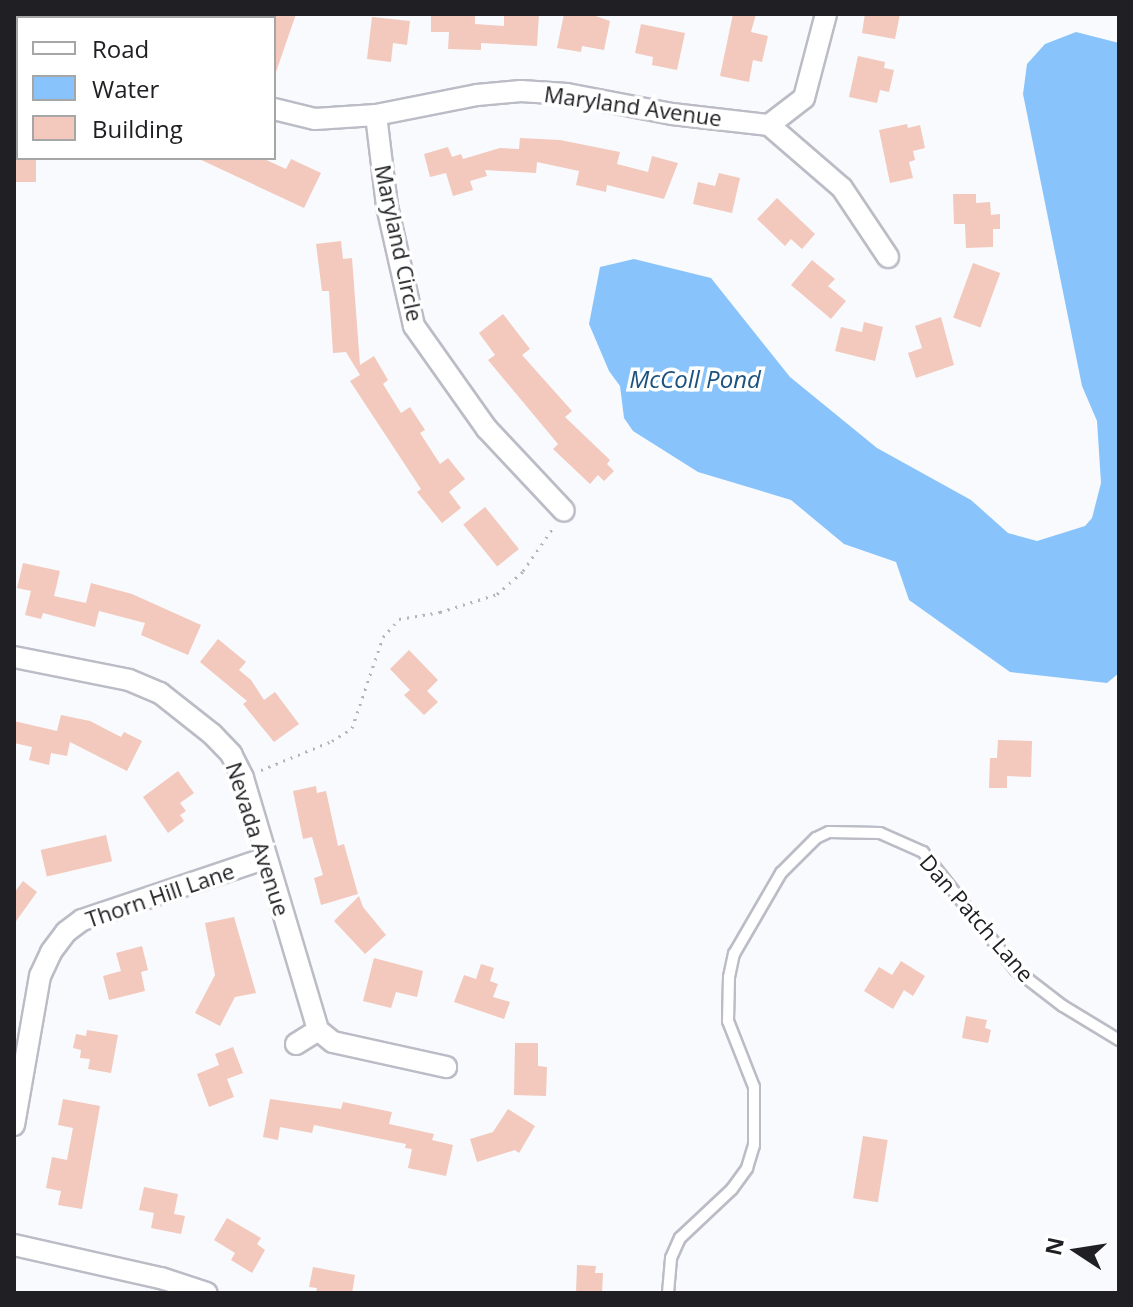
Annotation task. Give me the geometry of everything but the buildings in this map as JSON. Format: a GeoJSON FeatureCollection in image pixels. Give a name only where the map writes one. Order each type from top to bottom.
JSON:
{"type":"FeatureCollection","features":[{"type":"Feature","properties":{"kind":"street"},"geometry":{"type":"LineString","coordinates":[[826,14],[804,98],[769,125],[842,188],[888,257]]}},
{"type":"Feature","properties":{"kind":"street","name":"Maryland Avenue"},"geometry":{"type":"LineString","coordinates":[[276,109],[315,119],[376,115],[477,95],[521,91],[567,94],[672,114],[769,125]]}},
{"type":"Feature","properties":{"kind":"street","name":"Maryland Circle"},"geometry":{"type":"LineString","coordinates":[[376,115],[387,206],[414,326],[487,429],[564,511]]}},
{"type":"Feature","properties":{"kind":"street","name":"Nevada Avenue"},"geometry":{"type":"LineString","coordinates":[[14,657],[129,680],[160,693],[212,734],[231,754],[243,778],[318,1030]]}},
{"type":"Feature","properties":{"kind":"street","name":"Thorn Hill Lane"},"geometry":{"type":"LineString","coordinates":[[14,1125],[40,976],[51,952],[66,932],[82,920],[266,858]]}},
{"type":"Feature","properties":{"kind":"street"},"geometry":{"type":"LineString","coordinates":[[296,1044],[318,1030],[333,1042],[446,1067]]}},
{"type":"Feature","properties":{"kind":"street"},"geometry":{"type":"LineString","coordinates":[[14,1245],[161,1278],[207,1293]]}},
{"type":"Feature","properties":{"kind":"lane","name":"Dan Patch Lane"},"geometry":{"type":"LineString","coordinates":[[668,1293],[671,1258],[680,1238],[732,1189],[747,1168],[754,1145],[754,1087],[728,1021],[729,977],[734,954],[781,873],[816,838],[829,832],[880,833],[923,852],[1016,970],[1063,1006],[1119,1040]]}},
{"type":"Feature","properties":{"kind":"path"},"geometry":{"type":"LineString","coordinates":[[243,778],[332,741],[352,728],[383,637],[399,619],[440,612],[497,594],[523,571],[564,511]]}},
{"type":"Feature","properties":{"kind":"water","name":"McColl Pond"},"geometry":{"type":"Polygon","coordinates":[[[1076,32],[1119,43],[1119,673],[1107,683],[1010,672],[909,600],[896,562],[844,544],[791,500],[698,472],[633,431],[624,418],[620,386],[609,371],[589,324],[600,267],[634,259],[711,278],[790,377],[877,448],[971,500],[1008,533],[1037,541],[1085,526],[1092,518],[1101,483],[1097,421],[1082,386],[1023,94],[1027,64],[1045,44],[1076,32]]]}}]}
